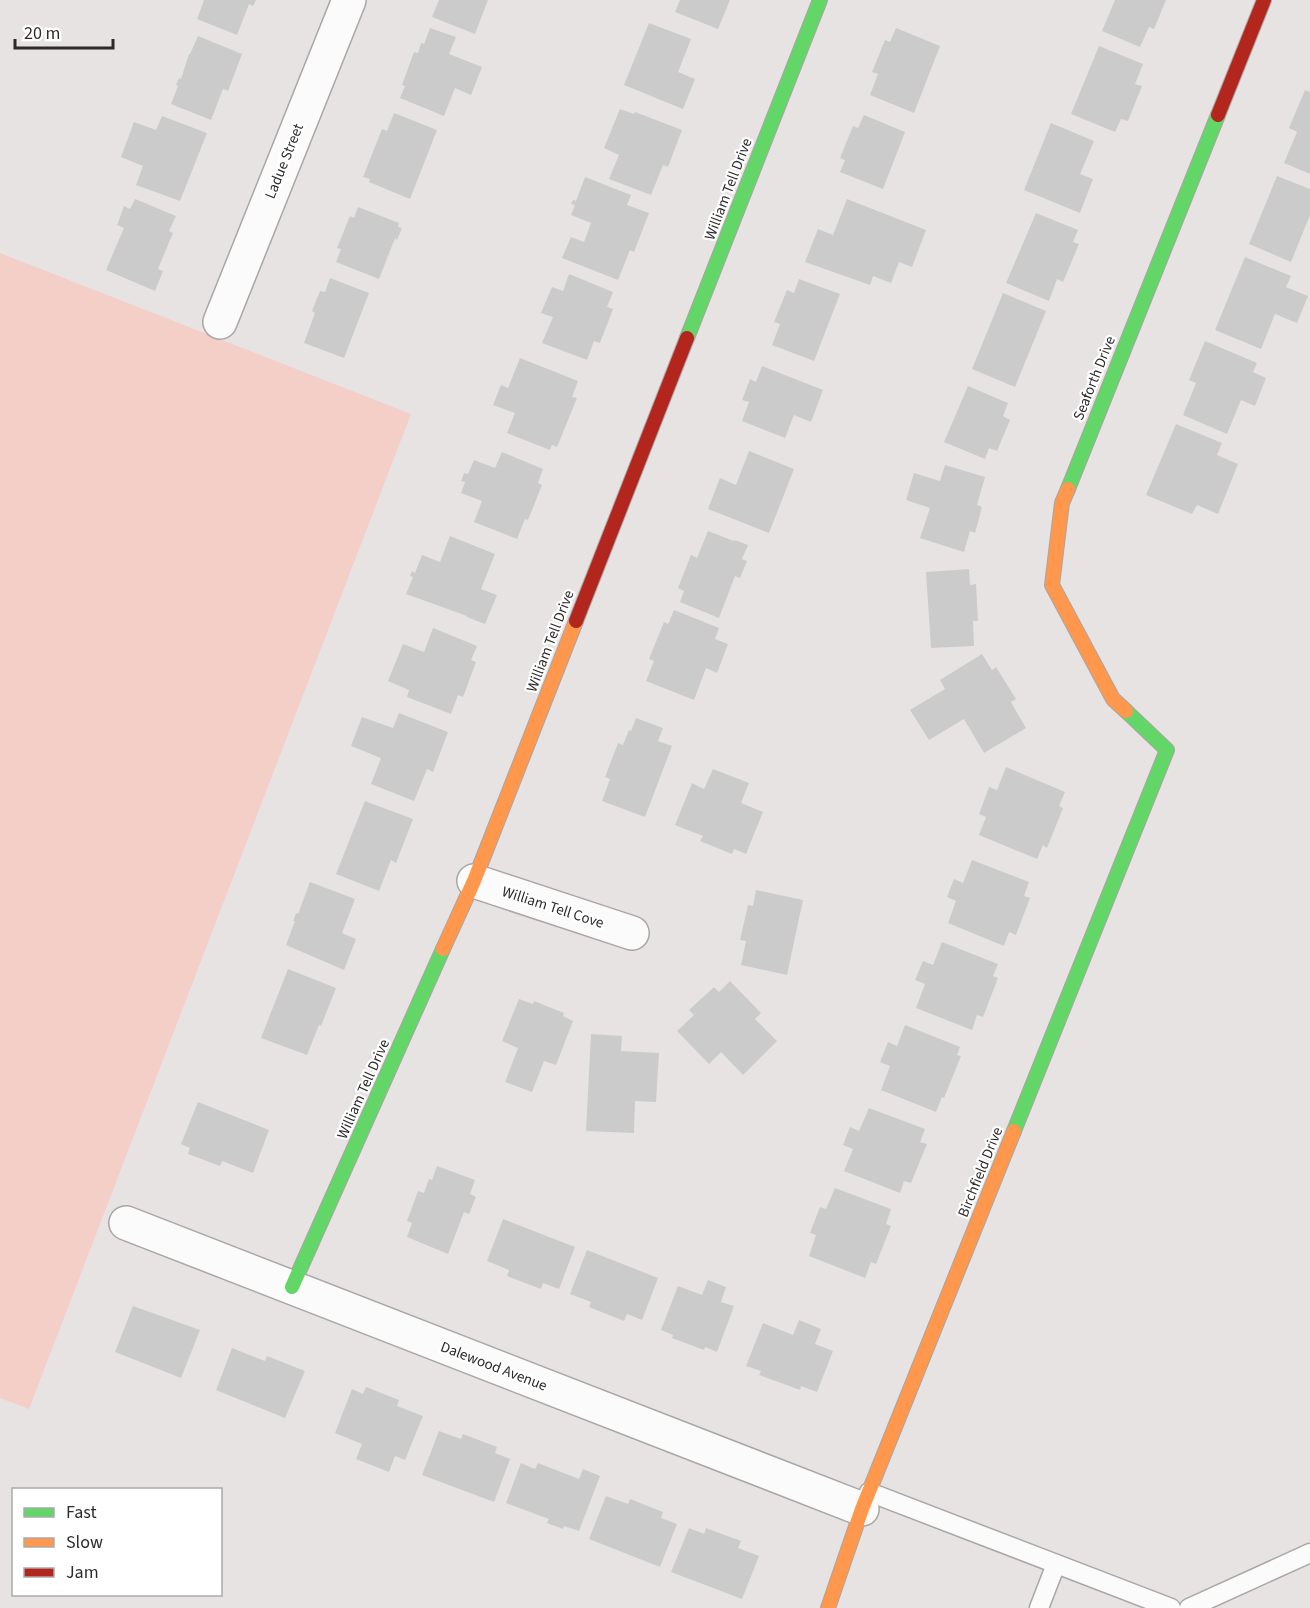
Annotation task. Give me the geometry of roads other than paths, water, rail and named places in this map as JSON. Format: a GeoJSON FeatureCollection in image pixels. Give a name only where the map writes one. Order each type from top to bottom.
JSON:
{"type":"FeatureCollection","features":[{"type":"Feature","properties":{"kind":"street","name":"Ladue Street"},"geometry":{"type":"LineString","coordinates":[[220,322],[349,0]]}},
{"type":"Feature","properties":{"kind":"street","name":"William Tell Drive"},"geometry":{"type":"LineString","coordinates":[[292,1287],[474,881],[820,0]]}},
{"type":"Feature","properties":{"kind":"street","name":"Seaforth Drive"},"geometry":{"type":"LineString","coordinates":[[1167,750],[1113,699],[1052,585],[1062,503],[1264,0]]}},
{"type":"Feature","properties":{"kind":"street","name":"Birchfield Drive"},"geometry":{"type":"LineString","coordinates":[[828,1608],[866,1501],[1167,750]]}},
{"type":"Feature","properties":{"kind":"street","name":"William Tell Cove"},"geometry":{"type":"LineString","coordinates":[[474,881],[632,933]]}},
{"type":"Feature","properties":{"kind":"street","name":"Dalewood Avenue"},"geometry":{"type":"LineString","coordinates":[[126,1223],[866,1501]]}},
{"type":"Feature","properties":{"kind":"lane"},"geometry":{"type":"LineString","coordinates":[[866,1501],[1056,1564],[1171,1608]]}},
{"type":"Feature","properties":{"kind":"lane"},"geometry":{"type":"LineString","coordinates":[[1189,1608],[1310,1553]]}},
{"type":"Feature","properties":{"kind":"lane"},"geometry":{"type":"LineString","coordinates":[[1039,1608],[1056,1564]]}}]}
